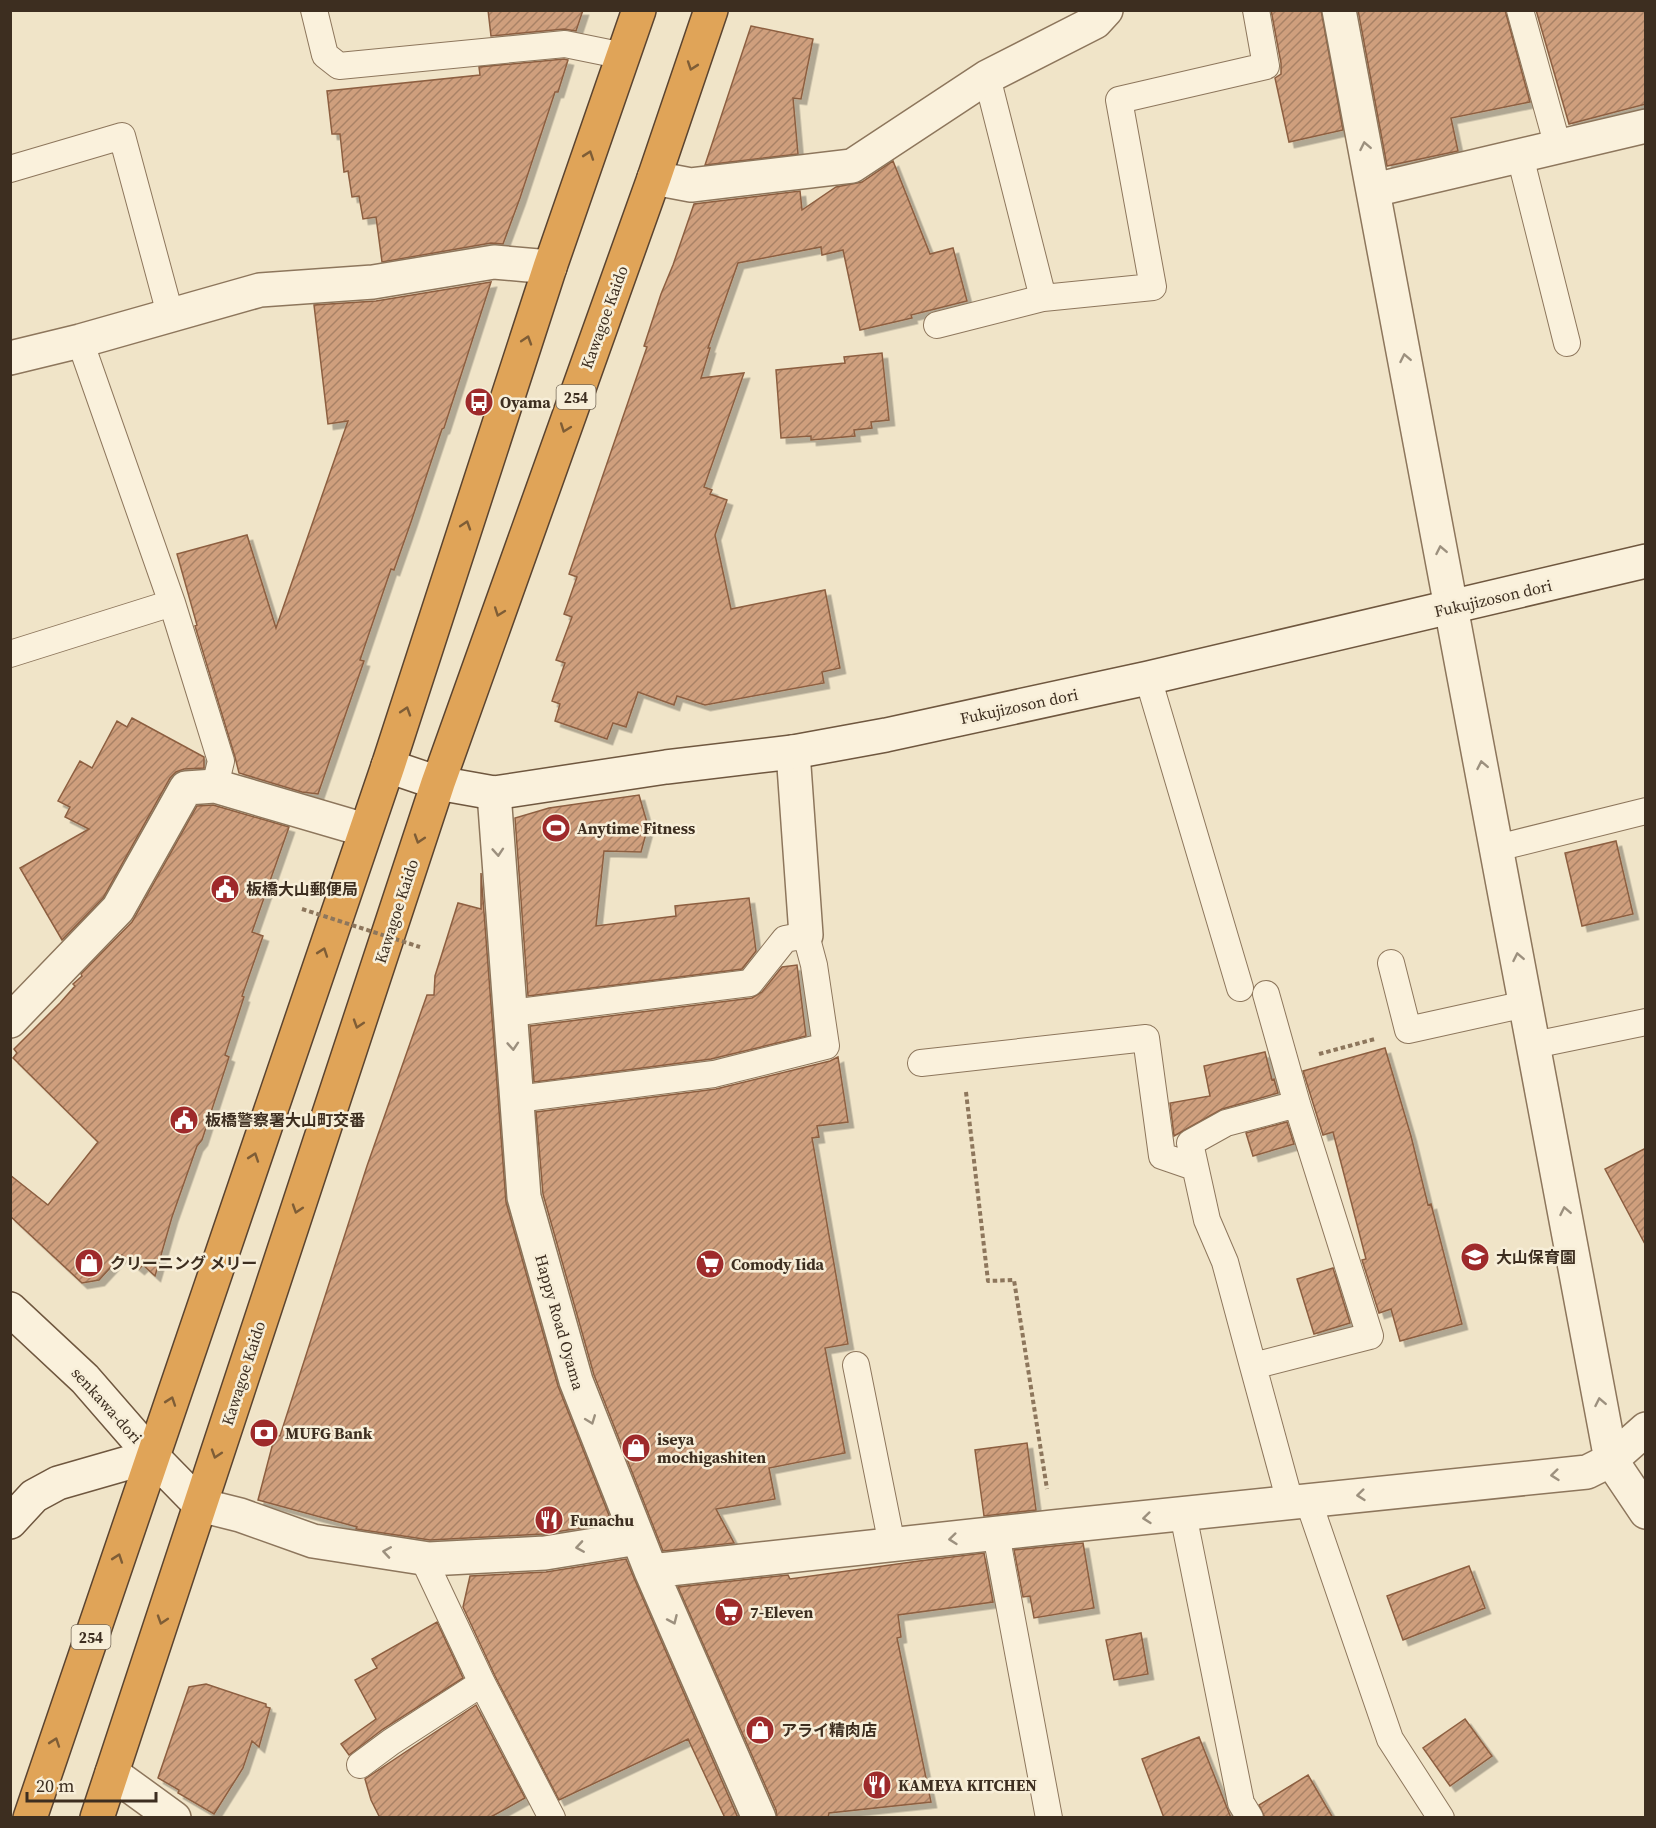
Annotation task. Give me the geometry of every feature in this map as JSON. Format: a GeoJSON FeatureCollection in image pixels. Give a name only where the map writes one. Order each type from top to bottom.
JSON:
{"type":"FeatureCollection","features":[{"type":"Feature","properties":{"kind":"highway","name":"254"},"geometry":{"type":"LineString","coordinates":[[30,1818],[388,766],[550,267],[639,10]]}},
{"type":"Feature","properties":{"kind":"highway","name":"Kawagoe Kaido"},"geometry":{"type":"LineString","coordinates":[[97,1818],[438,783],[654,178],[711,10]]}},
{"type":"Feature","properties":{"kind":"street"},"geometry":{"type":"LineString","coordinates":[[654,178],[691,185],[852,166],[987,77],[1095,22],[1106,10]]}},
{"type":"Feature","properties":{"kind":"street"},"geometry":{"type":"LineString","coordinates":[[1339,10],[1611,1460],[1646,1512]]}},
{"type":"Feature","properties":{"kind":"street"},"geometry":{"type":"LineString","coordinates":[[1374,190],[1558,147],[1644,133]]}},
{"type":"Feature","properties":{"kind":"street"},"geometry":{"type":"LineString","coordinates":[[10,358],[80,341],[260,290],[373,282],[494,262],[550,267]]}},
{"type":"Feature","properties":{"kind":"street","name":"Fukujizoson dori"},"geometry":{"type":"LineString","coordinates":[[388,766],[438,783],[494,793],[666,767],[793,752],[886,735],[1148,678],[1646,561]]}},
{"type":"Feature","properties":{"kind":"street"},"geometry":{"type":"LineString","coordinates":[[793,752],[806,935]]}},
{"type":"Feature","properties":{"kind":"street"},"geometry":{"type":"LineString","coordinates":[[10,1022],[118,909],[186,788],[216,786],[365,830]]}},
{"type":"Feature","properties":{"kind":"street","name":"Happy Road Oyama"},"geometry":{"type":"LineString","coordinates":[[494,793],[524,1197],[576,1381],[651,1571],[759,1818]]}},
{"type":"Feature","properties":{"kind":"street","name":"senkawa-dori"},"geometry":{"type":"LineString","coordinates":[[10,1309],[85,1379],[152,1456],[200,1505]]}},
{"type":"Feature","properties":{"kind":"street"},"geometry":{"type":"LineString","coordinates":[[651,1571],[1587,1472],[1611,1460],[1646,1429]]}},
{"type":"Feature","properties":{"kind":"street"},"geometry":{"type":"LineString","coordinates":[[10,1522],[34,1496],[58,1483],[152,1456]]}},
{"type":"Feature","properties":{"kind":"street"},"geometry":{"type":"LineString","coordinates":[[200,1505],[240,1515],[313,1540],[423,1558],[545,1553],[638,1538]]}},
{"type":"Feature","properties":{"kind":"street"},"geometry":{"type":"LineString","coordinates":[[112,1773],[174,1818]]}},
{"type":"Feature","properties":{"kind":"lane"},"geometry":{"type":"LineString","coordinates":[[314,10],[325,55],[339,66],[565,44],[624,56]]}},
{"type":"Feature","properties":{"kind":"lane"},"geometry":{"type":"LineString","coordinates":[[937,325],[1043,298],[1153,287],[1119,100],[1266,66],[1256,10]]}},
{"type":"Feature","properties":{"kind":"lane"},"geometry":{"type":"LineString","coordinates":[[1520,10],[1558,147]]}},
{"type":"Feature","properties":{"kind":"lane"},"geometry":{"type":"LineString","coordinates":[[987,77],[1043,298]]}},
{"type":"Feature","properties":{"kind":"lane"},"geometry":{"type":"LineString","coordinates":[[10,170],[122,136],[170,314]]}},
{"type":"Feature","properties":{"kind":"lane"},"geometry":{"type":"LineString","coordinates":[[1520,156],[1566,344]]}},
{"type":"Feature","properties":{"kind":"lane"},"geometry":{"type":"LineString","coordinates":[[80,341],[172,603],[220,761],[216,786]]}},
{"type":"Feature","properties":{"kind":"lane"},"geometry":{"type":"LineString","coordinates":[[10,654],[172,603]]}},
{"type":"Feature","properties":{"kind":"lane"},"geometry":{"type":"LineString","coordinates":[[1148,678],[1240,988]]}},
{"type":"Feature","properties":{"kind":"lane"},"geometry":{"type":"LineString","coordinates":[[1497,848],[1646,811]]}},
{"type":"Feature","properties":{"kind":"lane"},"geometry":{"type":"LineString","coordinates":[[511,1013],[750,983],[785,939],[806,935],[814,965],[826,1046],[714,1074],[517,1099]]}},
{"type":"Feature","properties":{"kind":"lane"},"geometry":{"type":"LineString","coordinates":[[1391,963],[1408,1030],[1526,1004]]}},
{"type":"Feature","properties":{"kind":"lane"},"geometry":{"type":"LineString","coordinates":[[1253,1366],[1371,1336],[1266,994]]}},
{"type":"Feature","properties":{"kind":"lane"},"geometry":{"type":"LineString","coordinates":[[1534,1045],[1646,1022]]}},
{"type":"Feature","properties":{"kind":"lane"},"geometry":{"type":"LineString","coordinates":[[921,1063],[1146,1038],[1162,1156],[1194,1167]]}},
{"type":"Feature","properties":{"kind":"lane"},"geometry":{"type":"LineString","coordinates":[[1298,1104],[1226,1123],[1190,1143],[1194,1167],[1206,1220],[1225,1262],[1253,1366],[1299,1501],[1390,1739],[1441,1818]]}},
{"type":"Feature","properties":{"kind":"lane"},"geometry":{"type":"LineString","coordinates":[[856,1365],[892,1545]]}},
{"type":"Feature","properties":{"kind":"lane"},"geometry":{"type":"LineString","coordinates":[[1183,1514],[1241,1803],[1250,1818]]}},
{"type":"Feature","properties":{"kind":"lane"},"geometry":{"type":"LineString","coordinates":[[996,1534],[1049,1818]]}},
{"type":"Feature","properties":{"kind":"lane"},"geometry":{"type":"LineString","coordinates":[[423,1558],[482,1683],[552,1818]]}},
{"type":"Feature","properties":{"kind":"lane"},"geometry":{"type":"LineString","coordinates":[[360,1765],[482,1683]]}},
{"type":"Feature","properties":{"kind":"path"},"geometry":{"type":"LineString","coordinates":[[302,909],[420,947]]}},
{"type":"Feature","properties":{"kind":"path"},"geometry":{"type":"LineString","coordinates":[[1286,1062],[1408,1030]]}},
{"type":"Feature","properties":{"kind":"path"},"geometry":{"type":"LineString","coordinates":[[962,1059],[988,1281],[1014,1280],[1053,1527]]}},
{"type":"Feature","properties":{"kind":"building"},"geometry":{"type":"Polygon","coordinates":[[[488,10],[583,10],[576,31],[564,29],[491,36],[488,10]]]}},
{"type":"Feature","properties":{"kind":"building"},"geometry":{"type":"Polygon","coordinates":[[[1271,10],[1321,10],[1343,130],[1289,142],[1275,78],[1281,74],[1281,63],[1271,10]]]}},
{"type":"Feature","properties":{"kind":"building"},"geometry":{"type":"Polygon","coordinates":[[[1358,10],[1505,10],[1530,102],[1451,118],[1458,151],[1387,166],[1358,10]]]}},
{"type":"Feature","properties":{"kind":"building"},"geometry":{"type":"Polygon","coordinates":[[[1536,10],[1646,10],[1646,104],[1569,124],[1536,10]]]}},
{"type":"Feature","properties":{"kind":"building"},"geometry":{"type":"Polygon","coordinates":[[[751,26],[813,39],[801,99],[793,98],[798,154],[705,165],[751,26]]]}},
{"type":"Feature","properties":{"kind":"building"},"geometry":{"type":"Polygon","coordinates":[[[568,60],[558,92],[555,92],[503,244],[491,243],[382,262],[376,217],[363,219],[359,196],[352,197],[348,171],[344,172],[340,134],[332,134],[327,91],[480,75],[479,67],[568,60]]]}},
{"type":"Feature","properties":{"kind":"building"},"geometry":{"type":"Polygon","coordinates":[[[893,161],[930,254],[953,248],[967,301],[911,315],[912,318],[860,330],[843,250],[822,255],[821,247],[738,263],[708,348],[710,348],[701,378],[744,373],[704,487],[712,490],[710,494],[727,500],[715,535],[731,609],[825,590],[840,668],[822,672],[824,683],[705,705],[677,696],[674,705],[638,692],[626,727],[613,723],[607,739],[555,721],[560,704],[552,701],[565,663],[556,660],[572,617],[564,614],[577,577],[569,574],[647,347],[644,346],[661,294],[694,204],[800,191],[802,210],[836,187],[862,182],[893,161]]]}},
{"type":"Feature","properties":{"kind":"building"},"geometry":{"type":"Polygon","coordinates":[[[491,282],[444,428],[394,570],[391,569],[360,660],[364,661],[318,794],[302,792],[239,773],[195,626],[197,625],[177,554],[247,535],[276,628],[348,421],[328,424],[314,305],[376,301],[491,282]]]}},
{"type":"Feature","properties":{"kind":"building"},"geometry":{"type":"Polygon","coordinates":[[[882,353],[889,420],[871,422],[872,428],[854,430],[855,436],[811,440],[811,436],[781,438],[776,370],[845,363],[844,357],[882,353]]]}},
{"type":"Feature","properties":{"kind":"building"},"geometry":{"type":"Polygon","coordinates":[[[132,718],[204,757],[204,768],[184,769],[176,772],[170,778],[103,898],[62,940],[20,868],[89,829],[65,817],[70,807],[58,801],[80,761],[92,768],[117,721],[127,727],[132,718]]]}},
{"type":"Feature","properties":{"kind":"building"},"geometry":{"type":"Polygon","coordinates":[[[639,795],[648,826],[641,852],[604,851],[596,926],[676,916],[675,906],[749,898],[756,951],[742,969],[528,996],[515,818],[549,808],[639,795]]]}},
{"type":"Feature","properties":{"kind":"building"},"geometry":{"type":"Polygon","coordinates":[[[213,805],[289,827],[252,932],[263,936],[225,1055],[229,1057],[202,1140],[197,1146],[172,1217],[155,1276],[143,1265],[139,1269],[122,1255],[99,1280],[82,1283],[10,1216],[10,1175],[48,1205],[98,1142],[13,1058],[17,1053],[14,1049],[60,1003],[75,986],[73,984],[82,976],[81,974],[132,922],[197,806],[213,805]]]}},
{"type":"Feature","properties":{"kind":"building"},"geometry":{"type":"Polygon","coordinates":[[[1616,841],[1633,914],[1582,926],[1565,853],[1616,841]]]}},
{"type":"Feature","properties":{"kind":"building"},"geometry":{"type":"Polygon","coordinates":[[[481,873],[506,1202],[558,1386],[612,1523],[543,1534],[430,1540],[356,1529],[357,1527],[258,1500],[275,1435],[280,1436],[367,1166],[427,995],[434,995],[435,976],[458,903],[481,909],[481,873]]]}},
{"type":"Feature","properties":{"kind":"building"},"geometry":{"type":"Polygon","coordinates":[[[797,965],[806,1036],[711,1059],[534,1082],[530,1026],[752,998],[762,992],[782,967],[797,965]]]}},
{"type":"Feature","properties":{"kind":"building"},"geometry":{"type":"Polygon","coordinates":[[[1385,1048],[1411,1136],[1428,1205],[1431,1204],[1462,1324],[1400,1341],[1391,1309],[1379,1313],[1362,1260],[1366,1259],[1333,1132],[1323,1135],[1303,1071],[1385,1048]]]}},
{"type":"Feature","properties":{"kind":"building"},"geometry":{"type":"Polygon","coordinates":[[[1265,1052],[1278,1093],[1222,1109],[1174,1136],[1170,1103],[1210,1096],[1204,1066],[1265,1052]]]}},
{"type":"Feature","properties":{"kind":"building"},"geometry":{"type":"Polygon","coordinates":[[[838,1057],[848,1122],[817,1126],[819,1137],[812,1138],[848,1344],[825,1348],[845,1453],[769,1468],[775,1499],[716,1509],[734,1543],[663,1551],[594,1375],[543,1194],[536,1112],[716,1089],[830,1061],[838,1057]]]}},
{"type":"Feature","properties":{"kind":"building"},"geometry":{"type":"Polygon","coordinates":[[[1287,1122],[1294,1144],[1253,1156],[1246,1133],[1287,1122]]]}},
{"type":"Feature","properties":{"kind":"building"},"geometry":{"type":"Polygon","coordinates":[[[1646,1148],[1646,1246],[1605,1169],[1646,1148]]]}},
{"type":"Feature","properties":{"kind":"building"},"geometry":{"type":"Polygon","coordinates":[[[1333,1268],[1350,1323],[1314,1334],[1297,1279],[1333,1268]]]}},
{"type":"Feature","properties":{"kind":"building"},"geometry":{"type":"Polygon","coordinates":[[[1027,1443],[1036,1510],[984,1516],[975,1450],[1027,1443]]]}},
{"type":"Feature","properties":{"kind":"building"},"geometry":{"type":"Polygon","coordinates":[[[1083,1543],[1094,1608],[1034,1618],[1030,1596],[1023,1597],[1014,1550],[1083,1543]]]}},
{"type":"Feature","properties":{"kind":"building"},"geometry":{"type":"Polygon","coordinates":[[[984,1553],[993,1602],[898,1615],[901,1637],[897,1638],[931,1802],[829,1813],[828,1818],[777,1818],[776,1810],[678,1587],[788,1575],[790,1579],[984,1553]]]}},
{"type":"Feature","properties":{"kind":"building"},"geometry":{"type":"Polygon","coordinates":[[[626,1559],[738,1818],[725,1818],[688,1739],[559,1800],[495,1676],[463,1607],[470,1576],[546,1572],[626,1559]]]}},
{"type":"Feature","properties":{"kind":"building"},"geometry":{"type":"Polygon","coordinates":[[[1469,1566],[1485,1608],[1403,1640],[1387,1596],[1469,1566]]]}},
{"type":"Feature","properties":{"kind":"building"},"geometry":{"type":"Polygon","coordinates":[[[437,1622],[463,1678],[383,1729],[349,1755],[341,1744],[376,1719],[355,1680],[377,1668],[372,1659],[437,1622]]]}},
{"type":"Feature","properties":{"kind":"building"},"geometry":{"type":"Polygon","coordinates":[[[1141,1633],[1148,1674],[1114,1680],[1106,1640],[1141,1633]]]}},
{"type":"Feature","properties":{"kind":"building"},"geometry":{"type":"Polygon","coordinates":[[[206,1684],[266,1704],[266,1707],[270,1708],[259,1747],[252,1741],[243,1768],[214,1814],[178,1793],[179,1790],[158,1778],[189,1687],[206,1684]]]}},
{"type":"Feature","properties":{"kind":"building"},"geometry":{"type":"Polygon","coordinates":[[[476,1705],[525,1798],[489,1818],[380,1818],[371,1800],[365,1779],[476,1705]]]}},
{"type":"Feature","properties":{"kind":"building"},"geometry":{"type":"Polygon","coordinates":[[[1465,1719],[1492,1756],[1450,1786],[1423,1748],[1465,1719]]]}},
{"type":"Feature","properties":{"kind":"building"},"geometry":{"type":"Polygon","coordinates":[[[1199,1737],[1231,1818],[1164,1818],[1142,1759],[1199,1737]]]}},
{"type":"Feature","properties":{"kind":"building"},"geometry":{"type":"Polygon","coordinates":[[[1308,1775],[1333,1818],[1265,1818],[1259,1805],[1308,1775]]]}},
{"type":"Feature","properties":{"kind":"place","name":"Oyama"},"geometry":{"type":"Point","coordinates":[479,402]}},
{"type":"Feature","properties":{"kind":"place","name":"Anytime Fitness"},"geometry":{"type":"Point","coordinates":[556,828]}},
{"type":"Feature","properties":{"kind":"place","name":"板橋大山郵便局"},"geometry":{"type":"Point","coordinates":[225,889]}},
{"type":"Feature","properties":{"kind":"place","name":"板橋警察署大山町交番"},"geometry":{"type":"Point","coordinates":[184,1120]}},
{"type":"Feature","properties":{"kind":"place","name":"大山保育園"},"geometry":{"type":"Point","coordinates":[1475,1257]}},
{"type":"Feature","properties":{"kind":"place","name":"クリーニング メリー"},"geometry":{"type":"Point","coordinates":[89,1263]}},
{"type":"Feature","properties":{"kind":"place","name":"Comody Iida"},"geometry":{"type":"Point","coordinates":[710,1264]}},
{"type":"Feature","properties":{"kind":"place","name":"MUFG Bank"},"geometry":{"type":"Point","coordinates":[264,1433]}},
{"type":"Feature","properties":{"kind":"place","name":"iseya mochigashiten"},"geometry":{"type":"Point","coordinates":[636,1448]}},
{"type":"Feature","properties":{"kind":"place","name":"Funachu"},"geometry":{"type":"Point","coordinates":[549,1520]}},
{"type":"Feature","properties":{"kind":"place","name":"7-Eleven"},"geometry":{"type":"Point","coordinates":[729,1612]}},
{"type":"Feature","properties":{"kind":"place","name":"アライ精肉店"},"geometry":{"type":"Point","coordinates":[760,1730]}},
{"type":"Feature","properties":{"kind":"place","name":"KAMEYA KITCHEN"},"geometry":{"type":"Point","coordinates":[877,1785]}}]}
